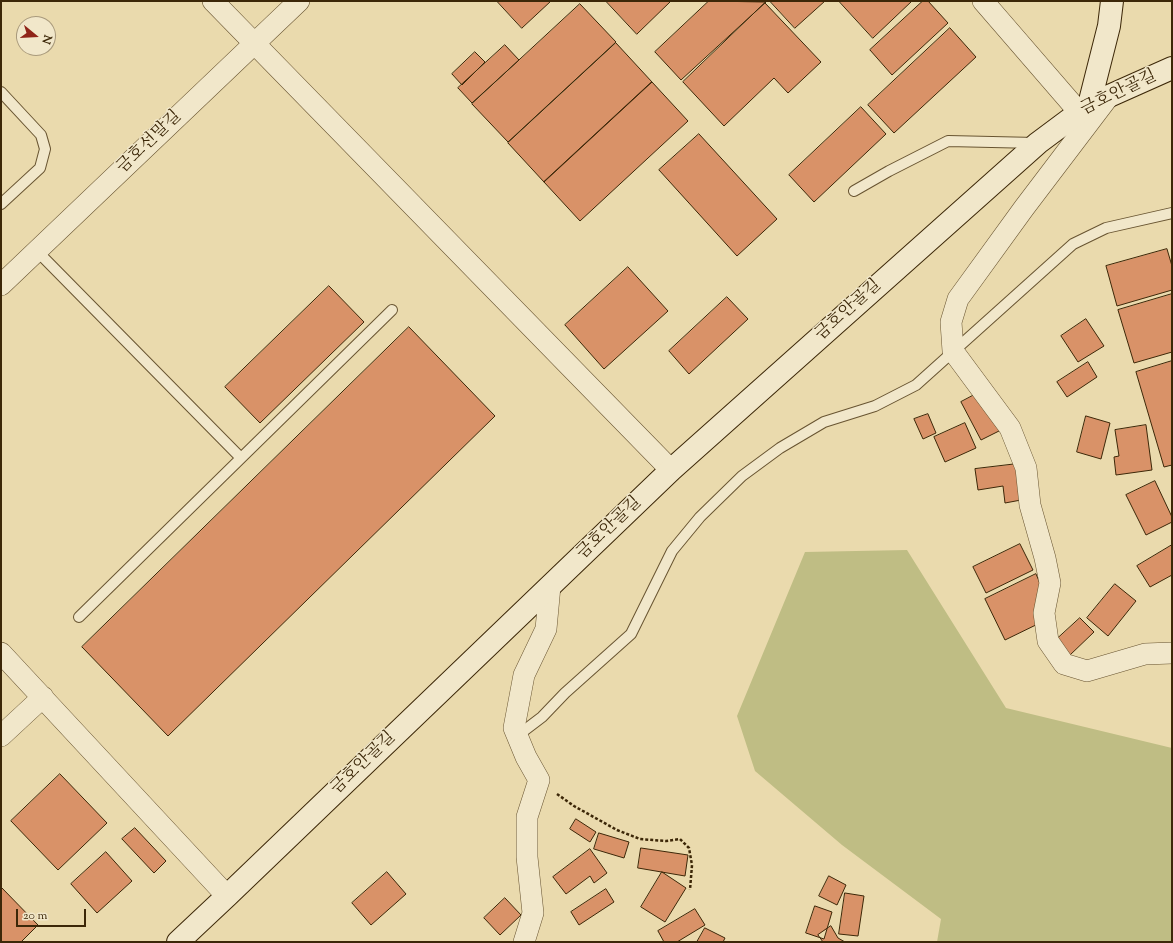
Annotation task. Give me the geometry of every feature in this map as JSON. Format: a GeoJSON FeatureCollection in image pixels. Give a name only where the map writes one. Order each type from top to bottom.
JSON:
{"type":"FeatureCollection","features":[{"type":"Feature","properties":{"kind":"street"},"geometry":{"type":"LineString","coordinates":[[213,1],[671,470]]}},
{"type":"Feature","properties":{"kind":"street","name":"금호선말길"},"geometry":{"type":"LineString","coordinates":[[1,285],[299,1]]}},
{"type":"Feature","properties":{"kind":"street"},"geometry":{"type":"LineString","coordinates":[[983,1],[1084,109]]}},
{"type":"Feature","properties":{"kind":"street"},"geometry":{"type":"LineString","coordinates":[[1084,109],[1109,26],[1112,1]]}},
{"type":"Feature","properties":{"kind":"street","name":"금호안골길"},"geometry":{"type":"LineString","coordinates":[[178,942],[671,470],[1038,143],[1084,109],[1109,96],[1172,68]]}},
{"type":"Feature","properties":{"kind":"street"},"geometry":{"type":"LineString","coordinates":[[1109,96],[1024,208],[958,299],[951,322],[953,351],[1010,428],[1026,468],[1030,505],[1045,558],[1050,583],[1044,613],[1048,641],[1064,664],[1087,671],[1145,654],[1172,653]]}},
{"type":"Feature","properties":{"kind":"street"},"geometry":{"type":"LineString","coordinates":[[524,942],[533,913],[527,857],[527,817],[539,780],[526,757],[514,728],[524,675],[546,629],[550,586]]}},
{"type":"Feature","properties":{"kind":"street"},"geometry":{"type":"LineString","coordinates":[[1,653],[227,896]]}},
{"type":"Feature","properties":{"kind":"street"},"geometry":{"type":"LineString","coordinates":[[1,736],[43,697]]}},
{"type":"Feature","properties":{"kind":"lane"},"geometry":{"type":"LineString","coordinates":[[1,92],[41,135],[45,148],[40,168],[1,204]]}},
{"type":"Feature","properties":{"kind":"lane"},"geometry":{"type":"LineString","coordinates":[[854,191],[889,171],[948,141],[1038,143]]}},
{"type":"Feature","properties":{"kind":"lane"},"geometry":{"type":"LineString","coordinates":[[517,736],[542,717],[565,693],[631,634],[672,551],[700,517],[742,476],[780,448],[824,422],[875,406],[916,385],[1073,244],[1106,228],[1172,213]]}},
{"type":"Feature","properties":{"kind":"lane"},"geometry":{"type":"LineString","coordinates":[[37,251],[241,458]]}},
{"type":"Feature","properties":{"kind":"lane"},"geometry":{"type":"LineString","coordinates":[[79,617],[392,310]]}},
{"type":"Feature","properties":{"kind":"path"},"geometry":{"type":"LineString","coordinates":[[539,780],[574,806],[617,830],[640,839],[666,841],[680,839],[690,848],[692,865],[690,890]]}},
{"type":"Feature","properties":{"kind":"shaded area"},"geometry":{"type":"Polygon","coordinates":[[[907,550],[1006,708],[1172,748],[1172,942],[937,942],[941,919],[842,845],[755,771],[737,716],[805,552],[907,550]]]}},
{"type":"Feature","properties":{"kind":"building"},"geometry":{"type":"Polygon","coordinates":[[[497,1],[551,1],[522,28],[497,1]]]}},
{"type":"Feature","properties":{"kind":"building"},"geometry":{"type":"Polygon","coordinates":[[[606,1],[671,1],[637,34],[606,1]]]}},
{"type":"Feature","properties":{"kind":"building"},"geometry":{"type":"Polygon","coordinates":[[[709,1],[766,2],[681,80],[655,52],[709,1]]]}},
{"type":"Feature","properties":{"kind":"building"},"geometry":{"type":"Polygon","coordinates":[[[770,1],[825,1],[795,28],[770,1]]]}},
{"type":"Feature","properties":{"kind":"building"},"geometry":{"type":"Polygon","coordinates":[[[839,1],[912,1],[873,38],[839,1]]]}},
{"type":"Feature","properties":{"kind":"building"},"geometry":{"type":"Polygon","coordinates":[[[923,1],[928,1],[948,23],[892,75],[870,50],[923,1]]]}},
{"type":"Feature","properties":{"kind":"building"},"geometry":{"type":"Polygon","coordinates":[[[765,3],[821,62],[788,93],[774,78],[724,126],[683,82],[765,3]]]}},
{"type":"Feature","properties":{"kind":"building"},"geometry":{"type":"Polygon","coordinates":[[[580,4],[616,42],[508,142],[472,104],[580,4]]]}},
{"type":"Feature","properties":{"kind":"building"},"geometry":{"type":"Polygon","coordinates":[[[950,28],[976,57],[894,133],[868,105],[950,28]]]}},
{"type":"Feature","properties":{"kind":"building"},"geometry":{"type":"Polygon","coordinates":[[[616,43],[652,82],[544,182],[508,143],[616,43]]]}},
{"type":"Feature","properties":{"kind":"building"},"geometry":{"type":"Polygon","coordinates":[[[505,45],[519,60],[472,103],[458,88],[505,45]]]}},
{"type":"Feature","properties":{"kind":"building"},"geometry":{"type":"Polygon","coordinates":[[[475,52],[485,62],[462,85],[452,74],[475,52]]]}},
{"type":"Feature","properties":{"kind":"building"},"geometry":{"type":"Polygon","coordinates":[[[652,82],[688,121],[580,221],[544,182],[652,82]]]}},
{"type":"Feature","properties":{"kind":"building"},"geometry":{"type":"Polygon","coordinates":[[[861,107],[886,134],[814,202],[789,175],[861,107]]]}},
{"type":"Feature","properties":{"kind":"building"},"geometry":{"type":"Polygon","coordinates":[[[699,134],[777,219],[737,256],[659,170],[699,134]]]}},
{"type":"Feature","properties":{"kind":"building"},"geometry":{"type":"Polygon","coordinates":[[[1167,249],[1172,266],[1172,290],[1117,306],[1106,266],[1167,249]]]}},
{"type":"Feature","properties":{"kind":"building"},"geometry":{"type":"Polygon","coordinates":[[[628,267],[668,311],[604,369],[565,325],[628,267]]]}},
{"type":"Feature","properties":{"kind":"building"},"geometry":{"type":"Polygon","coordinates":[[[329,286],[364,322],[260,423],[225,387],[329,286]]]}},
{"type":"Feature","properties":{"kind":"building"},"geometry":{"type":"Polygon","coordinates":[[[1172,294],[1172,352],[1134,363],[1118,310],[1172,294]]]}},
{"type":"Feature","properties":{"kind":"building"},"geometry":{"type":"Polygon","coordinates":[[[727,297],[748,319],[689,374],[669,351],[727,297]]]}},
{"type":"Feature","properties":{"kind":"building"},"geometry":{"type":"Polygon","coordinates":[[[1086,319],[1104,346],[1078,362],[1061,336],[1086,319]]]}},
{"type":"Feature","properties":{"kind":"building"},"geometry":{"type":"Polygon","coordinates":[[[409,327],[495,416],[168,736],[82,647],[409,327]]]}},
{"type":"Feature","properties":{"kind":"building"},"geometry":{"type":"Polygon","coordinates":[[[1172,361],[1172,465],[1164,467],[1136,372],[1172,361]]]}},
{"type":"Feature","properties":{"kind":"building"},"geometry":{"type":"Polygon","coordinates":[[[1088,362],[1097,377],[1067,397],[1057,382],[1088,362]]]}},
{"type":"Feature","properties":{"kind":"building"},"geometry":{"type":"Polygon","coordinates":[[[980,392],[1001,430],[981,440],[961,402],[980,392]]]}},
{"type":"Feature","properties":{"kind":"building"},"geometry":{"type":"Polygon","coordinates":[[[928,414],[936,433],[923,439],[914,419],[928,414]]]}},
{"type":"Feature","properties":{"kind":"building"},"geometry":{"type":"Polygon","coordinates":[[[1086,416],[1110,423],[1101,459],[1077,452],[1086,416]]]}},
{"type":"Feature","properties":{"kind":"building"},"geometry":{"type":"Polygon","coordinates":[[[965,423],[976,448],[945,462],[934,437],[965,423]]]}},
{"type":"Feature","properties":{"kind":"building"},"geometry":{"type":"Polygon","coordinates":[[[1146,425],[1152,470],[1116,475],[1114,457],[1119,456],[1115,430],[1146,425]]]}},
{"type":"Feature","properties":{"kind":"building"},"geometry":{"type":"Polygon","coordinates":[[[1017,464],[1021,500],[1005,503],[1003,486],[978,490],[975,469],[1017,464]]]}},
{"type":"Feature","properties":{"kind":"building"},"geometry":{"type":"Polygon","coordinates":[[[1155,481],[1172,517],[1172,522],[1146,535],[1126,495],[1155,481]]]}},
{"type":"Feature","properties":{"kind":"building"},"geometry":{"type":"Polygon","coordinates":[[[1020,544],[1033,570],[986,593],[973,567],[1020,544]]]}},
{"type":"Feature","properties":{"kind":"building"},"geometry":{"type":"Polygon","coordinates":[[[1172,545],[1172,575],[1150,587],[1137,566],[1172,545]]]}},
{"type":"Feature","properties":{"kind":"building"},"geometry":{"type":"Polygon","coordinates":[[[1036,574],[1042,588],[1044,621],[1005,640],[985,599],[1036,574]]]}},
{"type":"Feature","properties":{"kind":"building"},"geometry":{"type":"Polygon","coordinates":[[[1115,584],[1136,601],[1108,636],[1087,618],[1115,584]]]}},
{"type":"Feature","properties":{"kind":"building"},"geometry":{"type":"Polygon","coordinates":[[[1080,618],[1094,632],[1070,655],[1056,640],[1080,618]]]}},
{"type":"Feature","properties":{"kind":"building"},"geometry":{"type":"Polygon","coordinates":[[[60,774],[107,823],[58,870],[11,821],[60,774]]]}},
{"type":"Feature","properties":{"kind":"building"},"geometry":{"type":"Polygon","coordinates":[[[576,819],[596,832],[590,842],[570,829],[576,819]]]}},
{"type":"Feature","properties":{"kind":"building"},"geometry":{"type":"Polygon","coordinates":[[[135,828],[166,861],[154,873],[122,839],[135,828]]]}},
{"type":"Feature","properties":{"kind":"building"},"geometry":{"type":"Polygon","coordinates":[[[599,833],[629,842],[624,858],[594,849],[599,833]]]}},
{"type":"Feature","properties":{"kind":"building"},"geometry":{"type":"Polygon","coordinates":[[[641,848],[688,855],[685,876],[638,868],[641,848]]]}},
{"type":"Feature","properties":{"kind":"building"},"geometry":{"type":"Polygon","coordinates":[[[590,849],[607,873],[594,883],[590,876],[566,894],[553,877],[590,849]]]}},
{"type":"Feature","properties":{"kind":"building"},"geometry":{"type":"Polygon","coordinates":[[[106,852],[132,881],[97,913],[71,884],[106,852]]]}},
{"type":"Feature","properties":{"kind":"building"},"geometry":{"type":"Polygon","coordinates":[[[387,872],[406,894],[371,925],[352,903],[387,872]]]}},
{"type":"Feature","properties":{"kind":"building"},"geometry":{"type":"Polygon","coordinates":[[[662,872],[686,888],[665,922],[641,907],[662,872]]]}},
{"type":"Feature","properties":{"kind":"building"},"geometry":{"type":"Polygon","coordinates":[[[829,876],[846,885],[837,905],[819,896],[829,876]]]}},
{"type":"Feature","properties":{"kind":"building"},"geometry":{"type":"Polygon","coordinates":[[[1,887],[38,925],[21,942],[1,942],[1,887]]]}},
{"type":"Feature","properties":{"kind":"building"},"geometry":{"type":"Polygon","coordinates":[[[606,889],[614,902],[579,925],[571,912],[606,889]]]}},
{"type":"Feature","properties":{"kind":"building"},"geometry":{"type":"Polygon","coordinates":[[[845,893],[864,896],[858,936],[839,934],[845,893]]]}},
{"type":"Feature","properties":{"kind":"building"},"geometry":{"type":"Polygon","coordinates":[[[505,898],[521,915],[500,935],[484,918],[505,898]]]}},
{"type":"Feature","properties":{"kind":"building"},"geometry":{"type":"Polygon","coordinates":[[[815,906],[832,912],[824,939],[806,933],[815,906]]]}},
{"type":"Feature","properties":{"kind":"building"},"geometry":{"type":"Polygon","coordinates":[[[695,909],[705,925],[677,942],[664,942],[658,931],[695,909]]]}},
{"type":"Feature","properties":{"kind":"building"},"geometry":{"type":"Polygon","coordinates":[[[831,926],[838,938],[845,942],[823,942],[818,935],[831,926]]]}},
{"type":"Feature","properties":{"kind":"building"},"geometry":{"type":"Polygon","coordinates":[[[705,928],[725,938],[723,942],[697,942],[705,928]]]}}]}
